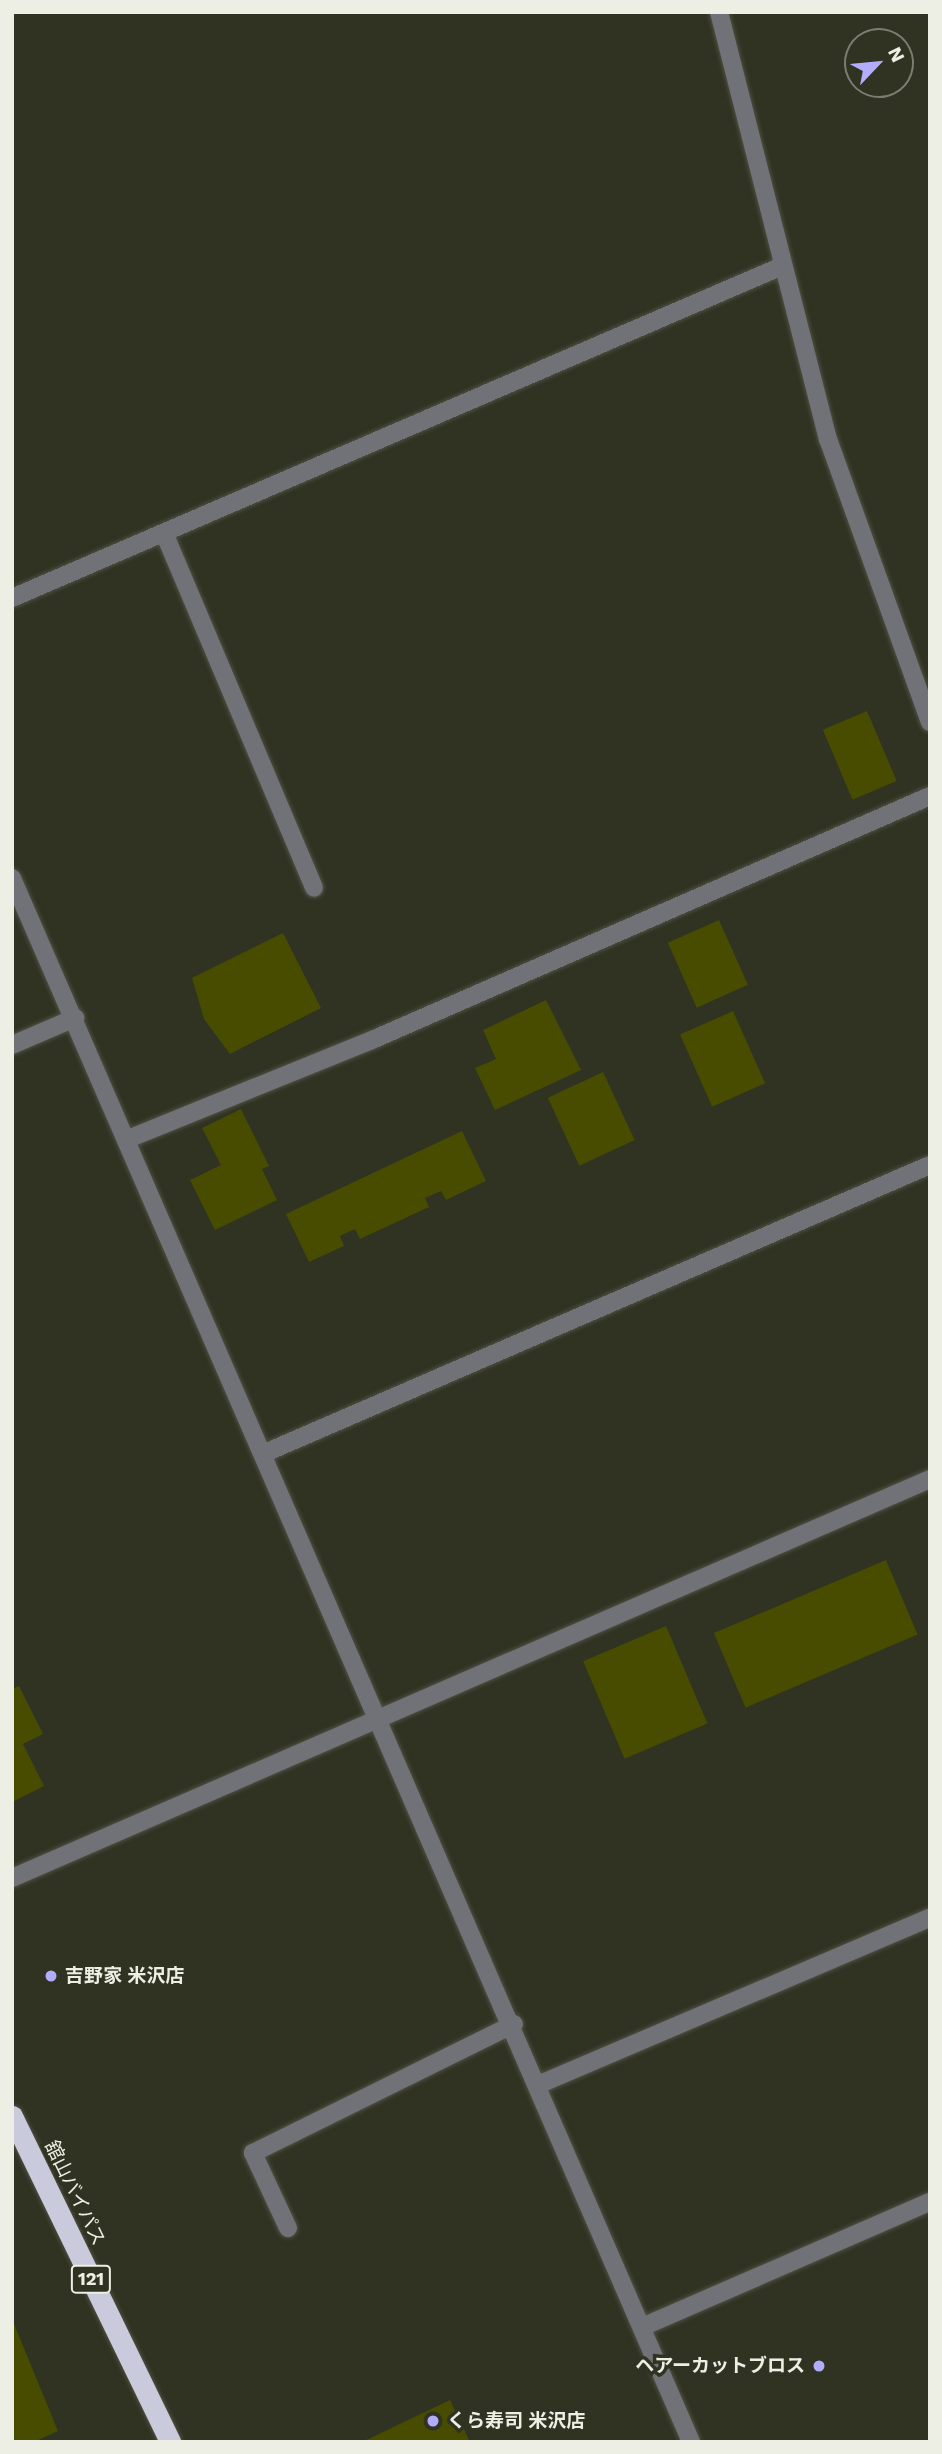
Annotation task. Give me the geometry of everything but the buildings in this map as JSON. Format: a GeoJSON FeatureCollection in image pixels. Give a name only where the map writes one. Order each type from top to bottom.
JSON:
{"type":"FeatureCollection","features":[{"type":"Feature","properties":{"kind":"highway","name":"舘山バイパス"},"geometry":{"type":"LineString","coordinates":[[12,2116],[170,2442]]}},
{"type":"Feature","properties":{"kind":"street"},"geometry":{"type":"LineString","coordinates":[[719,12],[780,267],[832,452],[930,722]]}},
{"type":"Feature","properties":{"kind":"street"},"geometry":{"type":"LineString","coordinates":[[12,598],[165,535],[483,390],[780,267]]}},
{"type":"Feature","properties":{"kind":"street"},"geometry":{"type":"LineString","coordinates":[[165,535],[314,888]]}},
{"type":"Feature","properties":{"kind":"street"},"geometry":{"type":"LineString","coordinates":[[128,1139],[372,1040],[930,796]]}},
{"type":"Feature","properties":{"kind":"street"},"geometry":{"type":"LineString","coordinates":[[12,878],[267,1452],[373,1720],[514,2024],[691,2442]]}},
{"type":"Feature","properties":{"kind":"street"},"geometry":{"type":"LineString","coordinates":[[12,1045],[75,1018]]}},
{"type":"Feature","properties":{"kind":"street"},"geometry":{"type":"LineString","coordinates":[[267,1452],[930,1165]]}},
{"type":"Feature","properties":{"kind":"street"},"geometry":{"type":"LineString","coordinates":[[12,1878],[930,1479]]}},
{"type":"Feature","properties":{"kind":"street"},"geometry":{"type":"LineString","coordinates":[[540,2084],[930,1918]]}},
{"type":"Feature","properties":{"kind":"street"},"geometry":{"type":"LineString","coordinates":[[288,2228],[253,2153],[514,2024]]}},
{"type":"Feature","properties":{"kind":"street"},"geometry":{"type":"LineString","coordinates":[[642,2327],[930,2202]]}},
{"type":"Feature","properties":{"kind":"place","name":"吉野家 米沢店"},"geometry":{"type":"Point","coordinates":[51,1976]}},
{"type":"Feature","properties":{"kind":"place","name":"ヘアーカットブロス"},"geometry":{"type":"Point","coordinates":[819,2366]}},
{"type":"Feature","properties":{"kind":"place","name":"くら寿司 米沢店"},"geometry":{"type":"Point","coordinates":[433,2421]}}]}
